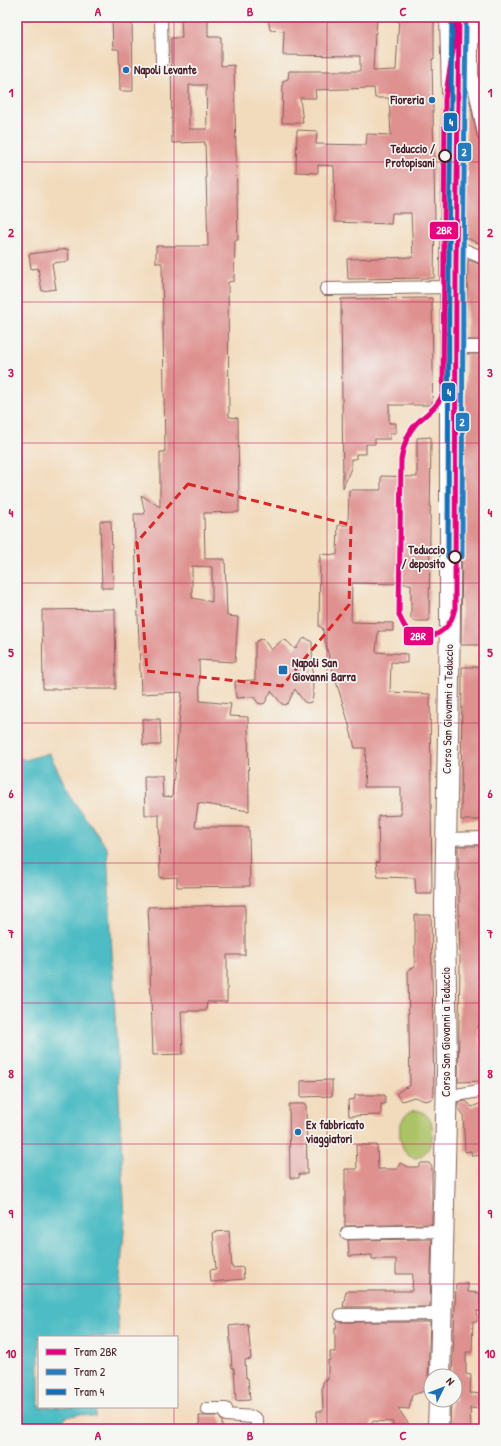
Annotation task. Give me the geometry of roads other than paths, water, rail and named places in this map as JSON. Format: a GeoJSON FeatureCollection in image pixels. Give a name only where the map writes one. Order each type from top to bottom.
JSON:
{"type":"FeatureCollection","features":[{"type":"Feature","properties":{"kind":"main road","name":"Corso San Giovanni a Teduccio"},"geometry":{"type":"LineString","coordinates":[[440,1368],[446,1097],[445,839],[450,621],[450,244],[452,93],[450,17]]}},
{"type":"Feature","properties":{"kind":"main road"},"geometry":{"type":"LineString","coordinates":[[452,93],[458,67],[459,17]]}},
{"type":"Feature","properties":{"kind":"main road"},"geometry":{"type":"LineString","coordinates":[[438,1429],[439,1408]]}},
{"type":"Feature","properties":{"kind":"street"},"geometry":{"type":"LineString","coordinates":[[161,17],[162,62]]}},
{"type":"Feature","properties":{"kind":"street"},"geometry":{"type":"LineString","coordinates":[[472,17],[472,75],[484,134]]}},
{"type":"Feature","properties":{"kind":"street"},"geometry":{"type":"LineString","coordinates":[[450,244],[484,258]]}},
{"type":"Feature","properties":{"kind":"street"},"geometry":{"type":"LineString","coordinates":[[326,288],[450,287]]}},
{"type":"Feature","properties":{"kind":"street"},"geometry":{"type":"LineString","coordinates":[[450,347],[484,347]]}},
{"type":"Feature","properties":{"kind":"street"},"geometry":{"type":"LineString","coordinates":[[445,839],[484,838]]}},
{"type":"Feature","properties":{"kind":"street"},"geometry":{"type":"LineString","coordinates":[[446,1097],[484,1090]]}},
{"type":"Feature","properties":{"kind":"street"},"geometry":{"type":"LineString","coordinates":[[347,1233],[443,1231]]}},
{"type":"Feature","properties":{"kind":"street"},"geometry":{"type":"LineString","coordinates":[[341,1315],[441,1314]]}},
{"type":"Feature","properties":{"kind":"street"},"geometry":{"type":"LineString","coordinates":[[207,1409],[226,1409],[226,1415],[253,1417],[257,1420],[257,1429]]}},
{"type":"Feature","properties":{"kind":"water"},"geometry":{"type":"Polygon","coordinates":[[[49,753],[72,799],[107,848],[125,1221],[117,1310],[119,1336],[38,1336],[38,1408],[96,1408],[95,1417],[79,1414],[65,1418],[61,1429],[17,1429],[17,756],[25,760],[49,753]]]}},
{"type":"Feature","properties":{"kind":"tram line","name":"4"},"geometry":{"type":"LineString","coordinates":[[448,557],[452,17]]}},
{"type":"Feature","properties":{"kind":"tram line","name":"2BR"},"geometry":{"type":"LineString","coordinates":[[454,17],[454,45],[445,99],[443,393],[435,407],[415,425],[409,433],[401,460],[399,615],[404,625],[411,633],[423,637],[434,635],[444,629],[451,620],[455,608],[456,263],[459,17]]}},
{"type":"Feature","properties":{"kind":"tram line","name":"2"},"geometry":{"type":"LineString","coordinates":[[462,557],[466,17]]}},
{"type":"Feature","properties":{"kind":"place","name":"Napoli Levante"},"geometry":{"type":"Point","coordinates":[126,70]}},
{"type":"Feature","properties":{"kind":"place","name":"Fioreria"},"geometry":{"type":"Point","coordinates":[432,100]}},
{"type":"Feature","properties":{"kind":"place","name":"Teduccio / Protopisani"},"geometry":{"type":"Point","coordinates":[445,156]}},
{"type":"Feature","properties":{"kind":"place","name":"Teduccio / deposito"},"geometry":{"type":"Point","coordinates":[455,557]}},
{"type":"Feature","properties":{"kind":"place","name":"Napoli San Giovanni Barra"},"geometry":{"type":"Point","coordinates":[283,670]}},
{"type":"Feature","properties":{"kind":"place","name":"Ex fabbricato viaggiatori"},"geometry":{"type":"Point","coordinates":[298,1132]}}]}
